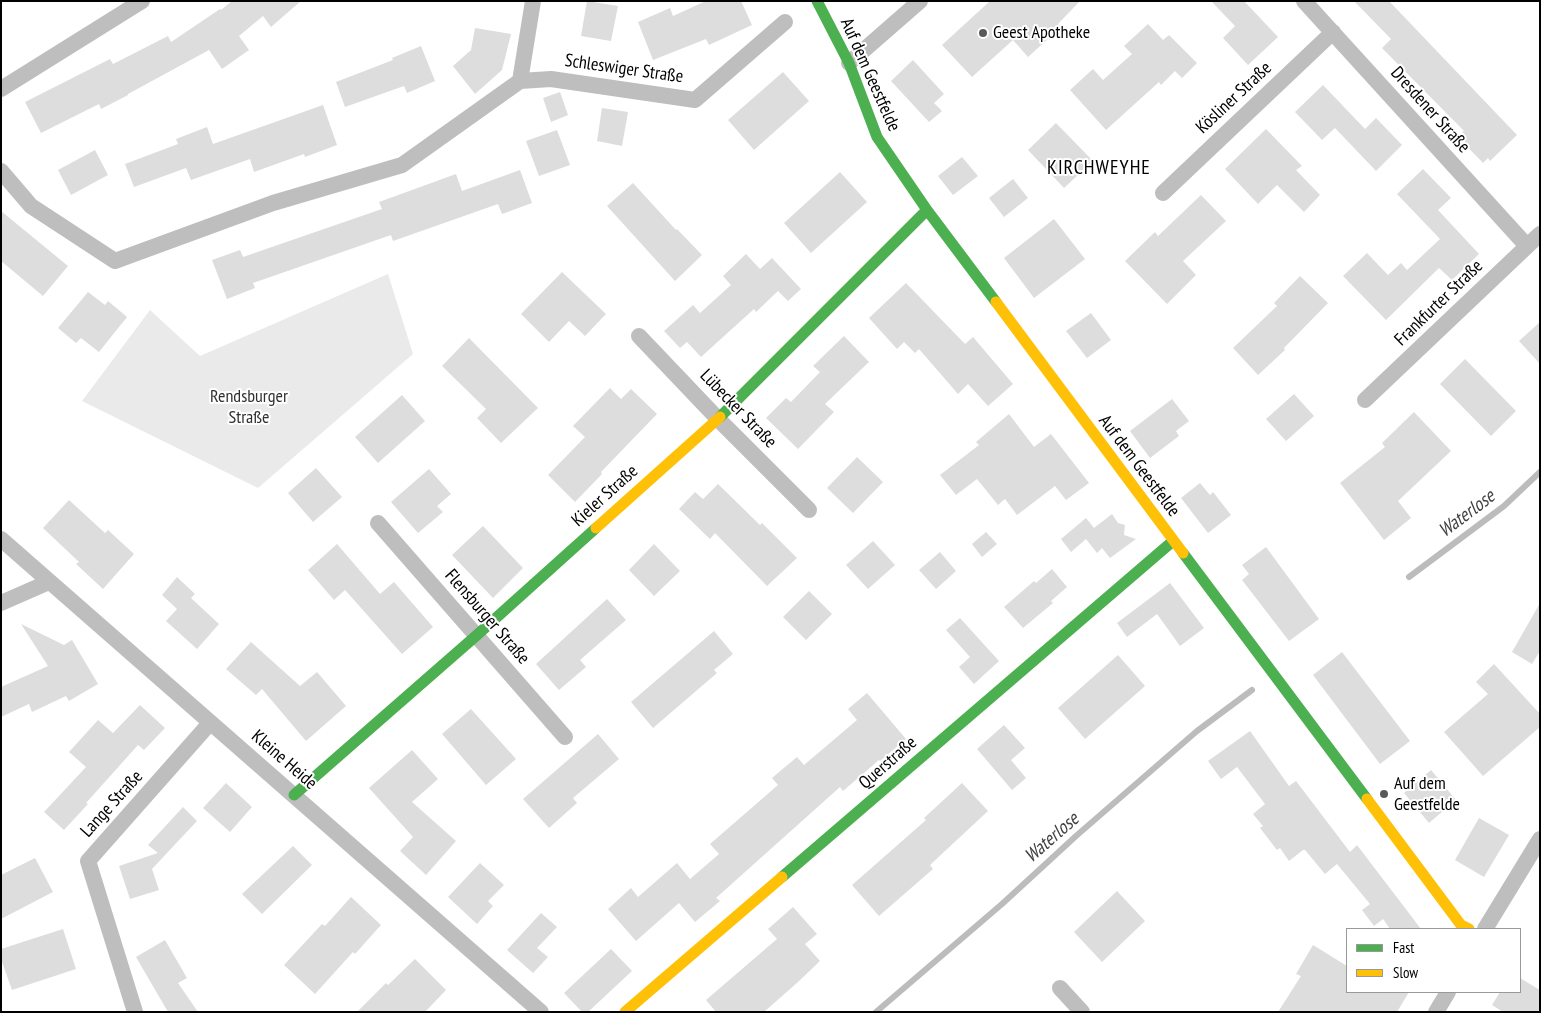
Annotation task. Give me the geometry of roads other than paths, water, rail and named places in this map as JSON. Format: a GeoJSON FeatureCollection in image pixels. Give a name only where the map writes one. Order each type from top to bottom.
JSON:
{"type":"FeatureCollection","features":[{"type":"Feature","properties":{"kind":"street"},"geometry":{"type":"LineString","coordinates":[[1,89],[142,1]]}},
{"type":"Feature","properties":{"kind":"street"},"geometry":{"type":"LineString","coordinates":[[1,172],[31,206],[116,261],[273,203],[402,166],[520,82],[533,1]]}},
{"type":"Feature","properties":{"kind":"street","name":"Auf dem Geestfelde"},"geometry":{"type":"LineString","coordinates":[[817,1],[849,63],[877,137],[927,210],[1461,925],[1467,928]]}},
{"type":"Feature","properties":{"kind":"street"},"geometry":{"type":"LineString","coordinates":[[849,63],[920,1]]}},
{"type":"Feature","properties":{"kind":"street","name":"Dresdener Straße"},"geometry":{"type":"LineString","coordinates":[[1304,1],[1526,246]]}},
{"type":"Feature","properties":{"kind":"street","name":"Schleswiger Straße"},"geometry":{"type":"LineString","coordinates":[[520,82],[551,79],[695,100],[785,22]]}},
{"type":"Feature","properties":{"kind":"street","name":"Kösliner Straße"},"geometry":{"type":"LineString","coordinates":[[1163,193],[1333,32]]}},
{"type":"Feature","properties":{"kind":"street","name":"Kieler Straße"},"geometry":{"type":"LineString","coordinates":[[294,796],[718,419],[927,210]]}},
{"type":"Feature","properties":{"kind":"street","name":"Frankfurter Straße"},"geometry":{"type":"LineString","coordinates":[[1365,400],[1540,234]]}},
{"type":"Feature","properties":{"kind":"street","name":"Lübecker Straße"},"geometry":{"type":"LineString","coordinates":[[639,336],[809,510]]}},
{"type":"Feature","properties":{"kind":"street","name":"Flensburger Straße"},"geometry":{"type":"LineString","coordinates":[[378,523],[565,737]]}},
{"type":"Feature","properties":{"kind":"street","name":"Kleine Heide"},"geometry":{"type":"LineString","coordinates":[[1,539],[541,1012]]}},
{"type":"Feature","properties":{"kind":"street","name":"Querstraße"},"geometry":{"type":"LineString","coordinates":[[626,1012],[1173,541]]}},
{"type":"Feature","properties":{"kind":"street"},"geometry":{"type":"LineString","coordinates":[[1,603],[49,582]]}},
{"type":"Feature","properties":{"kind":"street","name":"Lange Straße"},"geometry":{"type":"LineString","coordinates":[[135,1012],[88,861],[210,723]]}},
{"type":"Feature","properties":{"kind":"street"},"geometry":{"type":"LineString","coordinates":[[1486,928],[1540,839]]}},
{"type":"Feature","properties":{"kind":"street"},"geometry":{"type":"LineString","coordinates":[[1060,988],[1082,1012]]}},
{"type":"Feature","properties":{"kind":"street"},"geometry":{"type":"LineString","coordinates":[[1436,1012],[1447,993]]}},
{"type":"Feature","properties":{"kind":"waterway","name":"Waterlose"},"geometry":{"type":"LineString","coordinates":[[1409,577],[1504,506],[1540,472]]}},
{"type":"Feature","properties":{"kind":"waterway","name":"Waterlose"},"geometry":{"type":"LineString","coordinates":[[876,1012],[1002,904],[1076,836],[1197,731],[1252,690]]}},
{"type":"Feature","properties":{"kind":"place","name":"Geest Apotheke"},"geometry":{"type":"Point","coordinates":[983,33]}},
{"type":"Feature","properties":{"kind":"place","name":"Auf dem Geestfelde"},"geometry":{"type":"Point","coordinates":[1384,794]}},
{"type":"Feature","properties":{"kind":"district","name":"KIRCHWEYHE"},"geometry":{"type":"Point","coordinates":[1099,168]}},
{"type":"Feature","properties":{"kind":"park label","name":"Rendsburger Straße"},"geometry":{"type":"Point","coordinates":[249,407]}}]}
